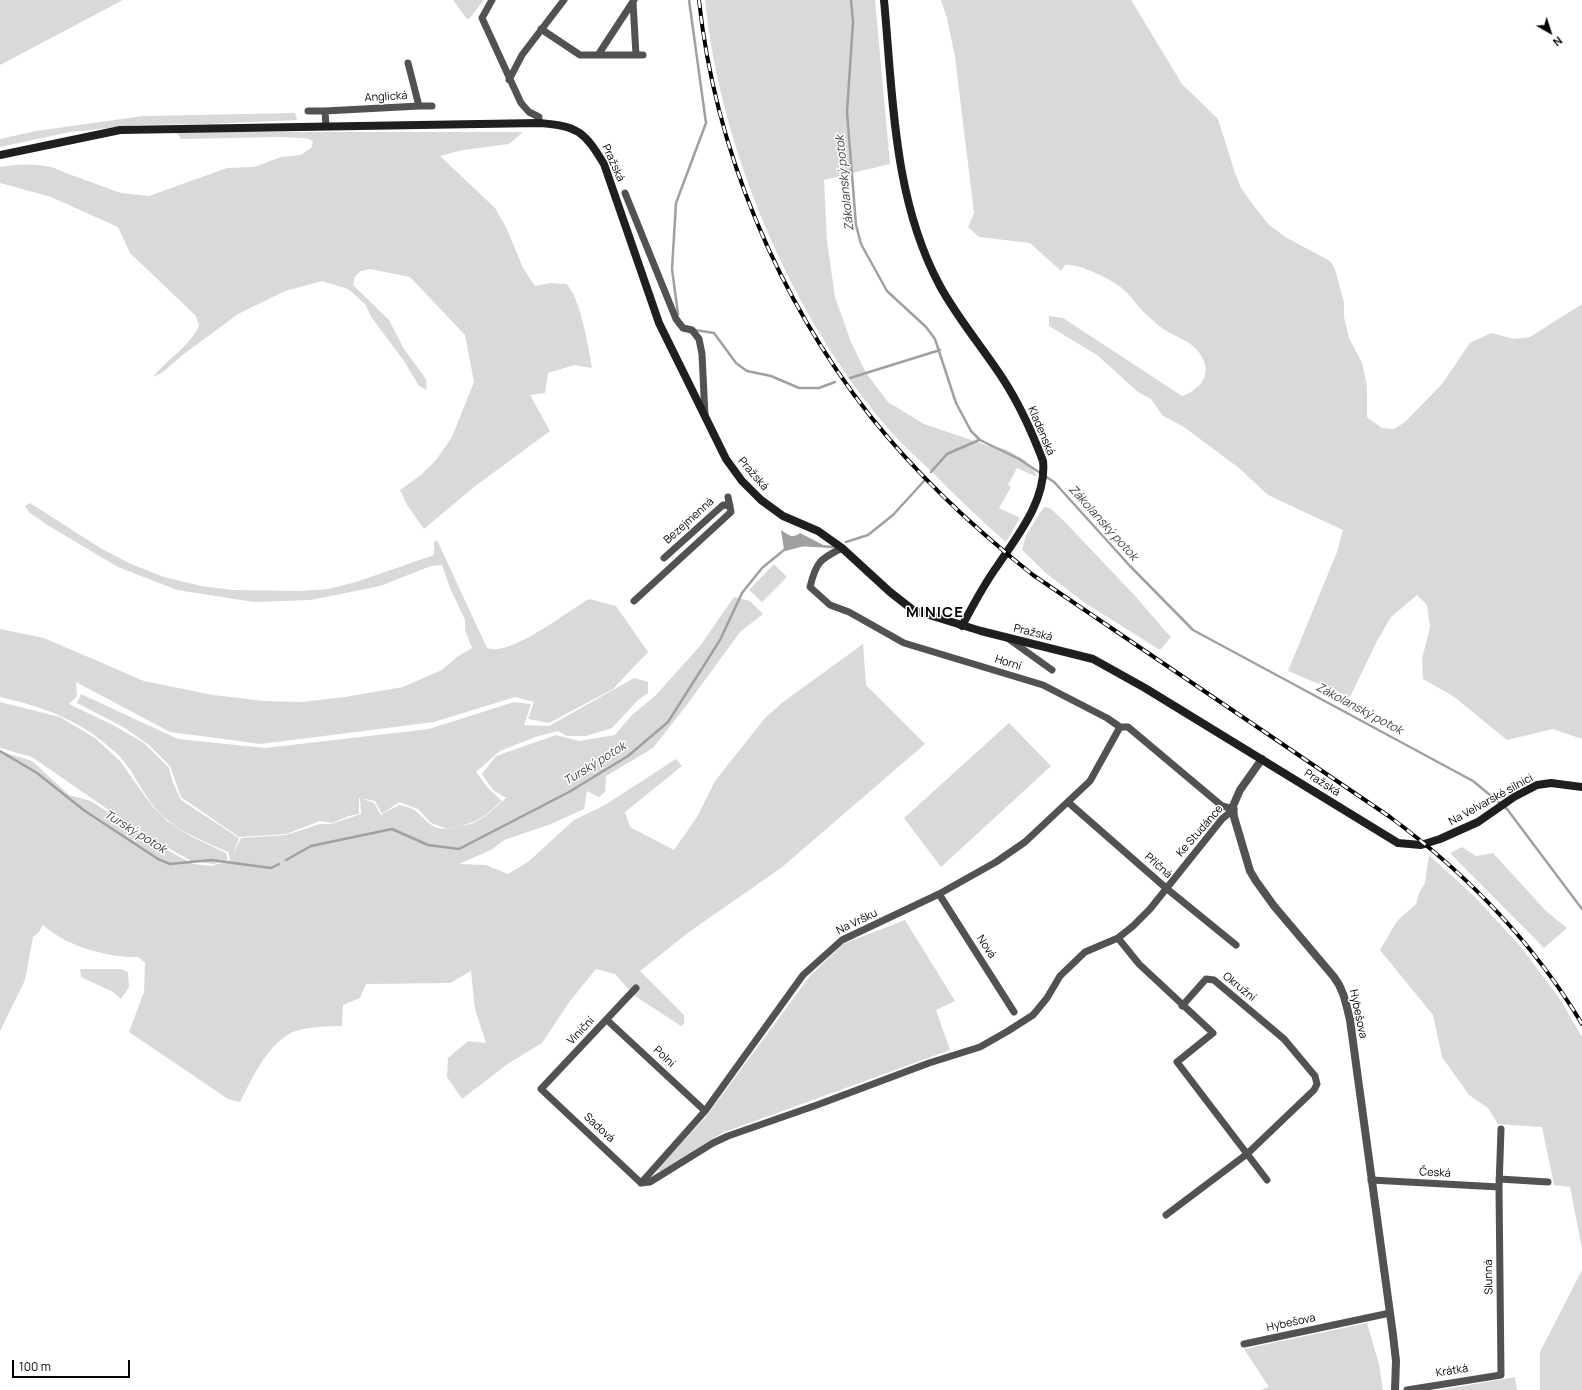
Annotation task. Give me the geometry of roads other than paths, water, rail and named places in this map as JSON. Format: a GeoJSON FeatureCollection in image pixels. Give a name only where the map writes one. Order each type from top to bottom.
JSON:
{"type":"FeatureCollection","features":[{"type":"Feature","properties":{"kind":"main road","name":"Kladenská"},"geometry":{"type":"LineString","coordinates":[[884,0],[894,117],[904,191],[914,225],[940,286],[1016,401],[1043,461],[1044,471],[1039,493],[1024,524],[997,566],[962,626]]}},
{"type":"Feature","properties":{"kind":"main road","name":"Pražská"},"geometry":{"type":"LineString","coordinates":[[0,155],[120,130],[305,127],[539,120],[562,125],[580,132],[591,142],[604,164],[658,323],[726,459],[742,481],[761,500],[783,516],[818,531],[842,548],[890,592],[913,610],[962,626],[1093,659],[1145,688],[1262,758],[1389,838]]}},
{"type":"Feature","properties":{"kind":"main road","name":"Na Velvarské silnici"},"geometry":{"type":"LineString","coordinates":[[1389,838],[1398,843],[1425,844],[1478,822],[1510,799],[1537,785],[1551,783],[1582,787]]}},
{"type":"Feature","properties":{"kind":"street"},"geometry":{"type":"LineString","coordinates":[[492,0],[482,18],[509,80],[521,103],[539,120]]}},
{"type":"Feature","properties":{"kind":"street"},"geometry":{"type":"LineString","coordinates":[[509,80],[522,55],[564,0]]}},
{"type":"Feature","properties":{"kind":"street"},"geometry":{"type":"LineString","coordinates":[[541,29],[580,55],[639,55],[633,1]]}},
{"type":"Feature","properties":{"kind":"street"},"geometry":{"type":"LineString","coordinates":[[598,55],[633,1]]}},
{"type":"Feature","properties":{"kind":"street","name":"Anglická"},"geometry":{"type":"LineString","coordinates":[[308,111],[419,106],[408,63]]}},
{"type":"Feature","properties":{"kind":"street"},"geometry":{"type":"LineString","coordinates":[[419,106],[432,106]]}},
{"type":"Feature","properties":{"kind":"street"},"geometry":{"type":"LineString","coordinates":[[325,111],[326,126]]}},
{"type":"Feature","properties":{"kind":"street","name":"Pražská"},"geometry":{"type":"LineString","coordinates":[[625,192],[676,319],[682,328],[692,330],[699,339],[702,354],[705,418]]}},
{"type":"Feature","properties":{"kind":"street"},"geometry":{"type":"LineString","coordinates":[[634,601],[731,512],[728,497]]}},
{"type":"Feature","properties":{"kind":"street","name":"Bezejmenná"},"geometry":{"type":"LineString","coordinates":[[664,558],[724,505],[730,506]]}},
{"type":"Feature","properties":{"kind":"street","name":"Horní"},"geometry":{"type":"LineString","coordinates":[[842,548],[824,557],[818,563],[810,587],[830,605],[849,612],[904,643],[1043,685],[1107,718],[1120,727],[1128,727],[1222,806],[1234,809]]}},
{"type":"Feature","properties":{"kind":"street"},"geometry":{"type":"LineString","coordinates":[[1006,637],[1052,670]]}},
{"type":"Feature","properties":{"kind":"street","name":"Na Vršku"},"geometry":{"type":"LineString","coordinates":[[641,1183],[705,1110],[733,1074],[803,975],[842,940],[939,894],[996,862],[1025,842],[1069,803],[1096,772],[1120,727]]}},
{"type":"Feature","properties":{"kind":"street","name":"Hybešova"},"geometry":{"type":"LineString","coordinates":[[1262,758],[1237,796],[1234,817],[1250,871],[1256,881],[1274,906],[1341,986],[1350,1020],[1390,1313],[1396,1361],[1396,1390]]}},
{"type":"Feature","properties":{"kind":"street","name":"Příčná"},"geometry":{"type":"LineString","coordinates":[[1069,803],[1166,888],[1236,945]]}},
{"type":"Feature","properties":{"kind":"street","name":"Ke Studánce"},"geometry":{"type":"LineString","coordinates":[[641,1183],[650,1182],[713,1143],[753,1126],[817,1106],[929,1063],[980,1048],[1033,1015],[1047,998],[1060,976],[1085,952],[1118,938],[1146,913],[1222,819],[1234,809]]}},
{"type":"Feature","properties":{"kind":"street","name":"Nová"},"geometry":{"type":"LineString","coordinates":[[939,894],[1014,1012]]}},
{"type":"Feature","properties":{"kind":"street"},"geometry":{"type":"LineString","coordinates":[[1118,938],[1139,964],[1182,1006],[1213,1033],[1177,1062],[1267,1180]]}},
{"type":"Feature","properties":{"kind":"street","name":"Okružní"},"geometry":{"type":"LineString","coordinates":[[1166,1215],[1247,1154],[1314,1090],[1317,1084],[1315,1076],[1284,1039],[1214,980],[1206,979],[1182,1006]]}},
{"type":"Feature","properties":{"kind":"street","name":"Viniční"},"geometry":{"type":"LineString","coordinates":[[541,1089],[636,988]]}},
{"type":"Feature","properties":{"kind":"street","name":"Polní"},"geometry":{"type":"LineString","coordinates":[[607,1020],[705,1110]]}},
{"type":"Feature","properties":{"kind":"street","name":"Sadová"},"geometry":{"type":"LineString","coordinates":[[541,1089],[641,1183]]}},
{"type":"Feature","properties":{"kind":"street","name":"Slunná"},"geometry":{"type":"LineString","coordinates":[[1501,1130],[1499,1179],[1501,1375]]}},
{"type":"Feature","properties":{"kind":"street"},"geometry":{"type":"LineString","coordinates":[[1499,1179],[1548,1182]]}},
{"type":"Feature","properties":{"kind":"street","name":"Česká"},"geometry":{"type":"LineString","coordinates":[[1371,1180],[1499,1187]]}},
{"type":"Feature","properties":{"kind":"street","name":"Hybešova"},"geometry":{"type":"LineString","coordinates":[[1244,1344],[1390,1313]]}},
{"type":"Feature","properties":{"kind":"street","name":"Krátká"},"geometry":{"type":"LineString","coordinates":[[1407,1390],[1501,1375]]}},
{"type":"Feature","properties":{"kind":"waterway"},"geometry":{"type":"LineString","coordinates":[[678,314],[672,269],[676,203],[706,123],[689,0]]}},
{"type":"Feature","properties":{"kind":"waterway","name":"Zákolanský potok"},"geometry":{"type":"LineString","coordinates":[[851,0],[853,22],[847,112],[856,225],[861,244],[887,291],[926,327],[935,339],[956,403],[971,431],[980,440],[1019,459],[1054,482],[1130,566],[1193,630],[1473,781],[1507,809],[1582,909]]}},
{"type":"Feature","properties":{"kind":"waterway"},"geometry":{"type":"LineString","coordinates":[[695,330],[714,333],[736,363],[747,371],[771,376],[799,388],[819,388],[835,382]]}},
{"type":"Feature","properties":{"kind":"waterway"},"geometry":{"type":"LineString","coordinates":[[850,378],[940,350]]}},
{"type":"Feature","properties":{"kind":"waterway","name":"Turský potok"},"geometry":{"type":"LineString","coordinates":[[931,472],[947,454],[979,440]]}},
{"type":"Feature","properties":{"kind":"waterway","name":"Turský potok"},"geometry":{"type":"LineString","coordinates":[[846,542],[868,535],[893,515],[924,481]]}},
{"type":"Feature","properties":{"kind":"waterway","name":"Turský potok"},"geometry":{"type":"LineString","coordinates":[[286,860],[311,846],[392,829],[428,845],[459,849],[569,792],[628,756],[668,722],[720,640],[742,593],[762,568],[784,550],[803,545],[833,547]]}},
{"type":"Feature","properties":{"kind":"waterway","name":"Turský potok"},"geometry":{"type":"LineString","coordinates":[[0,751],[37,773],[85,811],[158,859],[170,864],[211,860],[271,868],[279,864]]}},
{"type":"Feature","properties":{"kind":"railway"},"geometry":{"type":"LineString","coordinates":[[699,0],[707,56],[720,112],[736,167],[756,220],[780,273],[807,323],[838,371],[889,439],[927,481],[968,520],[1033,575],[1390,817],[1446,862],[1472,886],[1520,937],[1563,994],[1582,1024]]}},
{"type":"Feature","properties":{"kind":"district","name":"MINICE"},"geometry":{"type":"Point","coordinates":[935,613]}}]}
